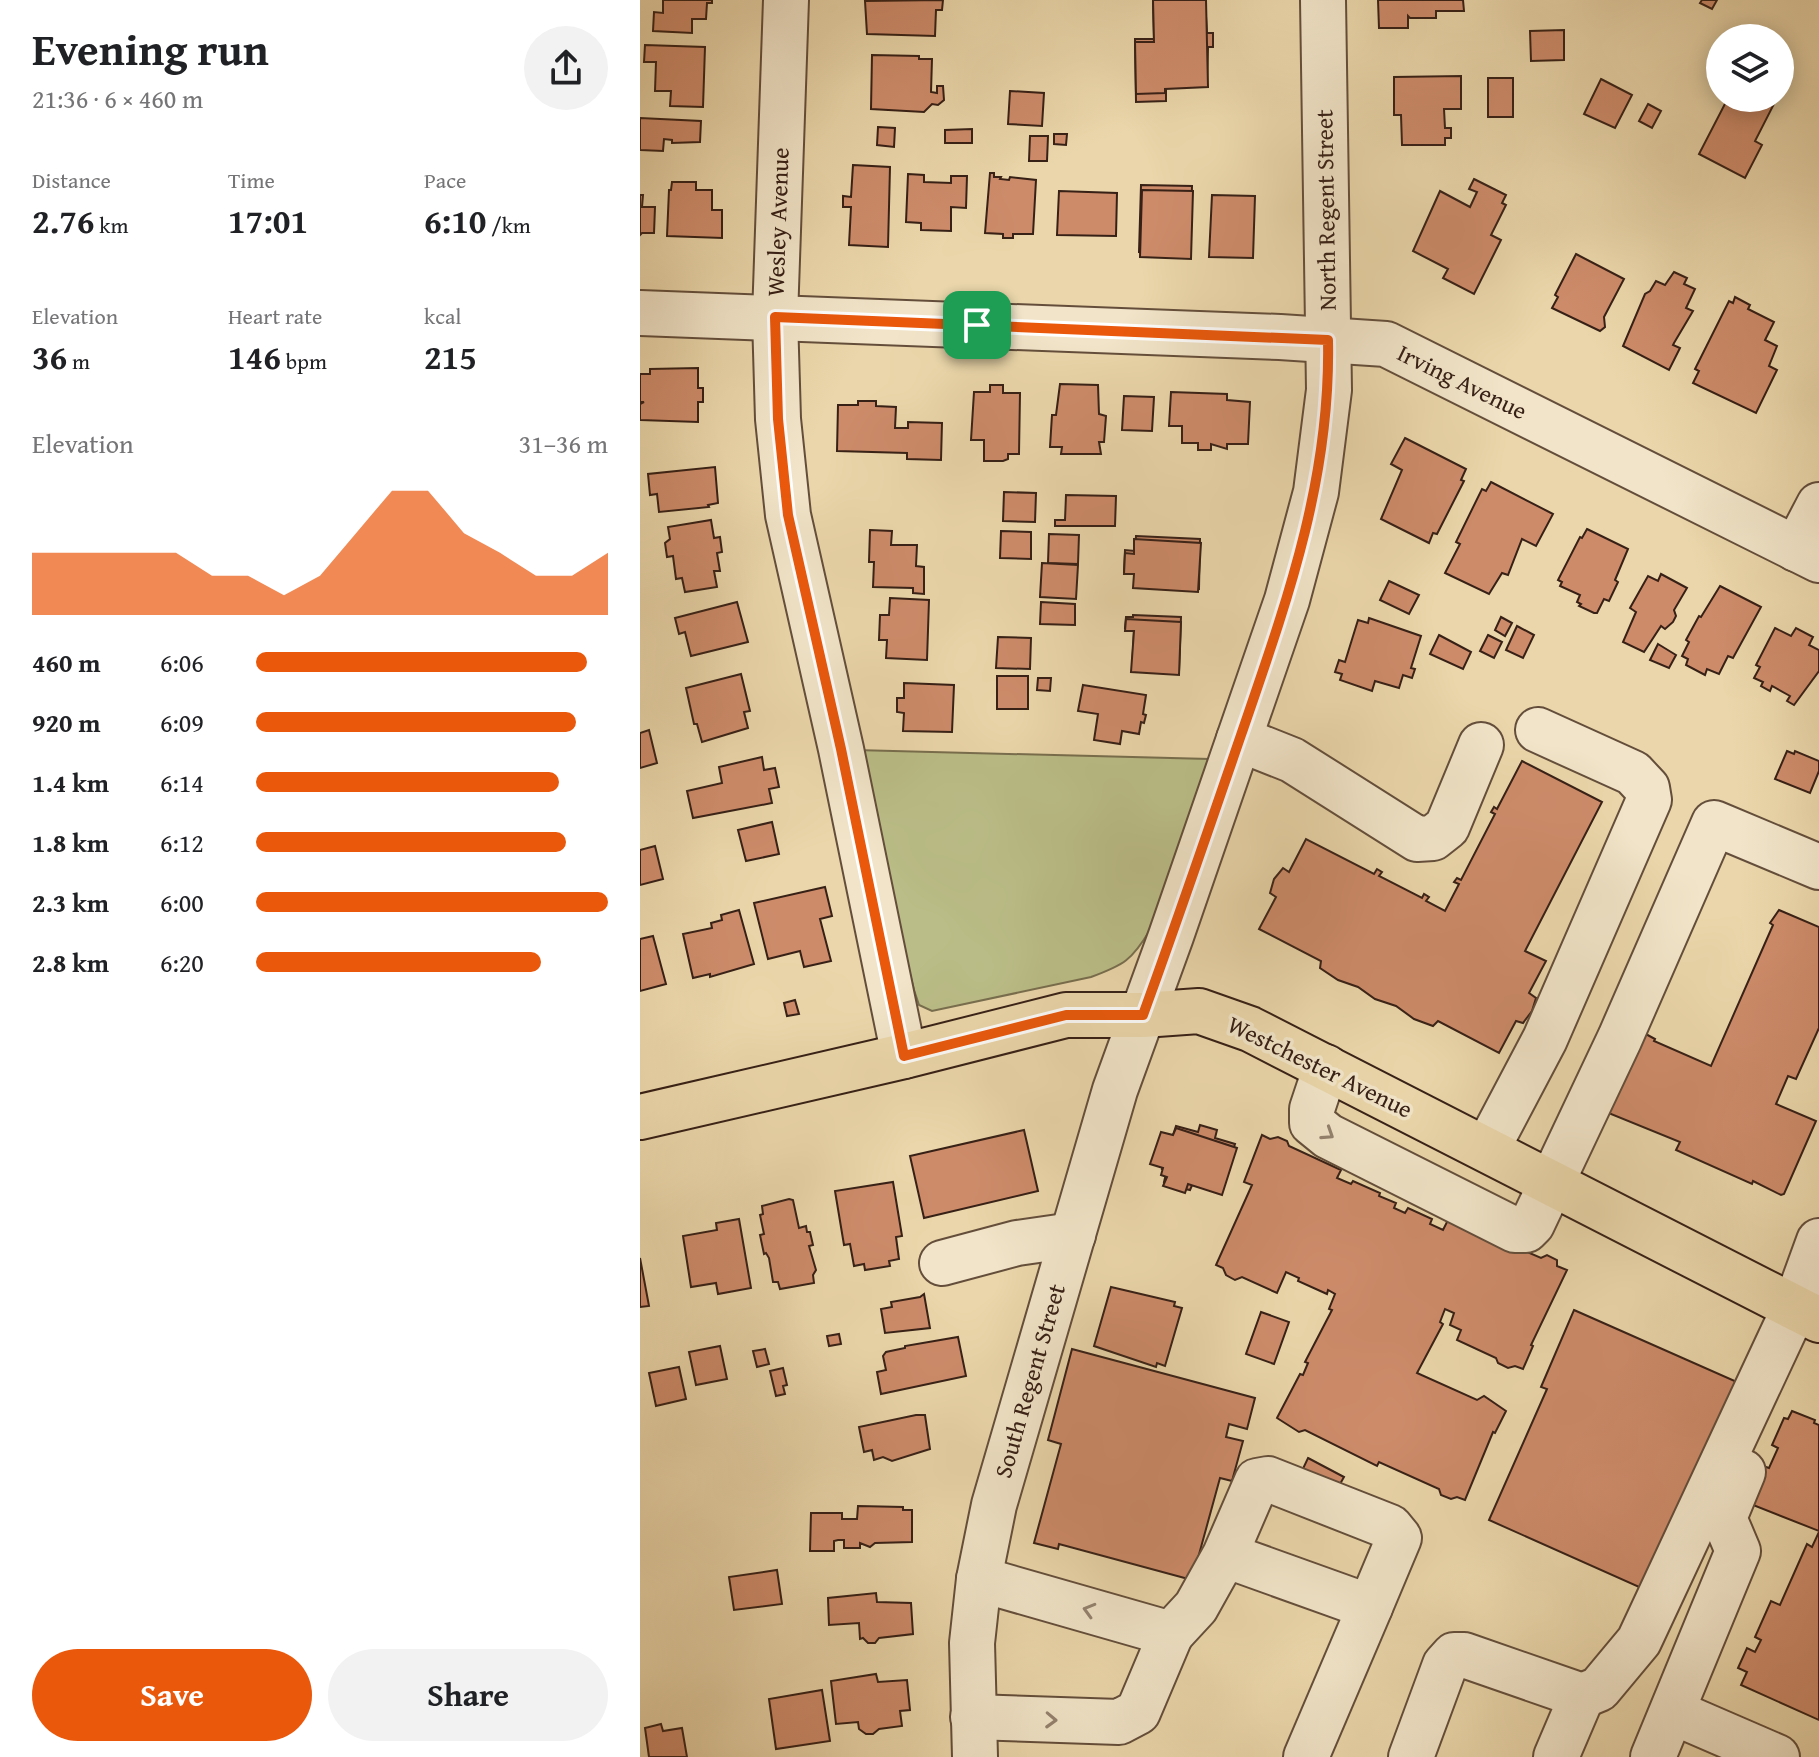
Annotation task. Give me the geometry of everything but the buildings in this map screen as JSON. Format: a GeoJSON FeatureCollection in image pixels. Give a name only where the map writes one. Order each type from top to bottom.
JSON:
{"type":"FeatureCollection","features":[{"type":"Feature","properties":{"kind":"main road","name":"Westchester Avenue"},"geometry":{"type":"LineString","coordinates":[[640,1117],[1066,1015],[1199,1011],[1250,1029],[1810,1315]]}},
{"type":"Feature","properties":{"kind":"street","name":"Wesley Avenue"},"geometry":{"type":"LineString","coordinates":[[786,0],[775,317],[778,419],[788,515],[841,749],[904,1056]]}},
{"type":"Feature","properties":{"kind":"street","name":"North Regent Street"},"geometry":{"type":"LineString","coordinates":[[1143,1015],[1287,600],[1316,492],[1329,390],[1323,0]]}},
{"type":"Feature","properties":{"kind":"street","name":"Irving Avenue"},"geometry":{"type":"LineString","coordinates":[[640,313],[1386,344],[1808,554]]}},
{"type":"Feature","properties":{"kind":"street"},"geometry":{"type":"LineString","coordinates":[[1808,554],[1819,505]]}},
{"type":"Feature","properties":{"kind":"street"},"geometry":{"type":"LineString","coordinates":[[1487,1149],[1545,1039],[1649,800],[1647,788],[1633,773],[1538,730]]}},
{"type":"Feature","properties":{"kind":"street"},"geometry":{"type":"LineString","coordinates":[[1239,739],[1292,760],[1417,839],[1433,838],[1447,827],[1481,745]]}},
{"type":"Feature","properties":{"kind":"street"},"geometry":{"type":"LineString","coordinates":[[1326,1067],[1312,1109],[1312,1123],[1328,1136],[1515,1230],[1526,1230],[1532,1224],[1620,1038],[1714,823],[1819,867]]}},
{"type":"Feature","properties":{"kind":"street","name":"South Regent Street"},"geometry":{"type":"LineString","coordinates":[[974,1737],[972,1643],[979,1579],[994,1505],[1115,1090],[1143,1015]]}},
{"type":"Feature","properties":{"kind":"street"},"geometry":{"type":"LineString","coordinates":[[942,1263],[1017,1243],[1073,1235]]}},
{"type":"Feature","properties":{"kind":"street"},"geometry":{"type":"LineString","coordinates":[[1653,1757],[1738,1551],[1724,1518],[1810,1315],[1819,1241]]}},
{"type":"Feature","properties":{"kind":"street"},"geometry":{"type":"LineString","coordinates":[[1411,1757],[1445,1665],[1454,1655],[1464,1655],[1582,1696],[1599,1689],[1639,1641],[1810,1315]]}},
{"type":"Feature","properties":{"kind":"street"},"geometry":{"type":"LineString","coordinates":[[974,1737],[1119,1722],[1138,1712],[1171,1634],[1196,1607],[1225,1555],[1257,1481],[1268,1479],[1390,1527],[1399,1538],[1306,1757]]}},
{"type":"Feature","properties":{"kind":"street"},"geometry":{"type":"LineString","coordinates":[[1225,1555],[1370,1607]]}},
{"type":"Feature","properties":{"kind":"street"},"geometry":{"type":"LineString","coordinates":[[979,1579],[1171,1634]]}},
{"type":"Feature","properties":{"kind":"street"},"geometry":{"type":"LineString","coordinates":[[1556,1757],[1582,1696]]}},
{"type":"Feature","properties":{"kind":"street"},"geometry":{"type":"LineString","coordinates":[[1673,1712],[1777,1757]]}},
{"type":"Feature","properties":{"kind":"green space"},"geometry":{"type":"Polygon","coordinates":[[[855,750],[1209,759],[1150,930],[1132,955],[1112,969],[1091,977],[932,1011],[919,1005],[914,990],[855,750]]]}},
{"type":"Feature","properties":{"kind":"route"},"geometry":{"type":"LineString","coordinates":[[775,317],[977,325],[1328,340],[1329,390],[1316,492],[1287,600],[1143,1015],[1066,1015],[904,1056],[841,749],[788,515],[778,419],[775,317]]}}]}
